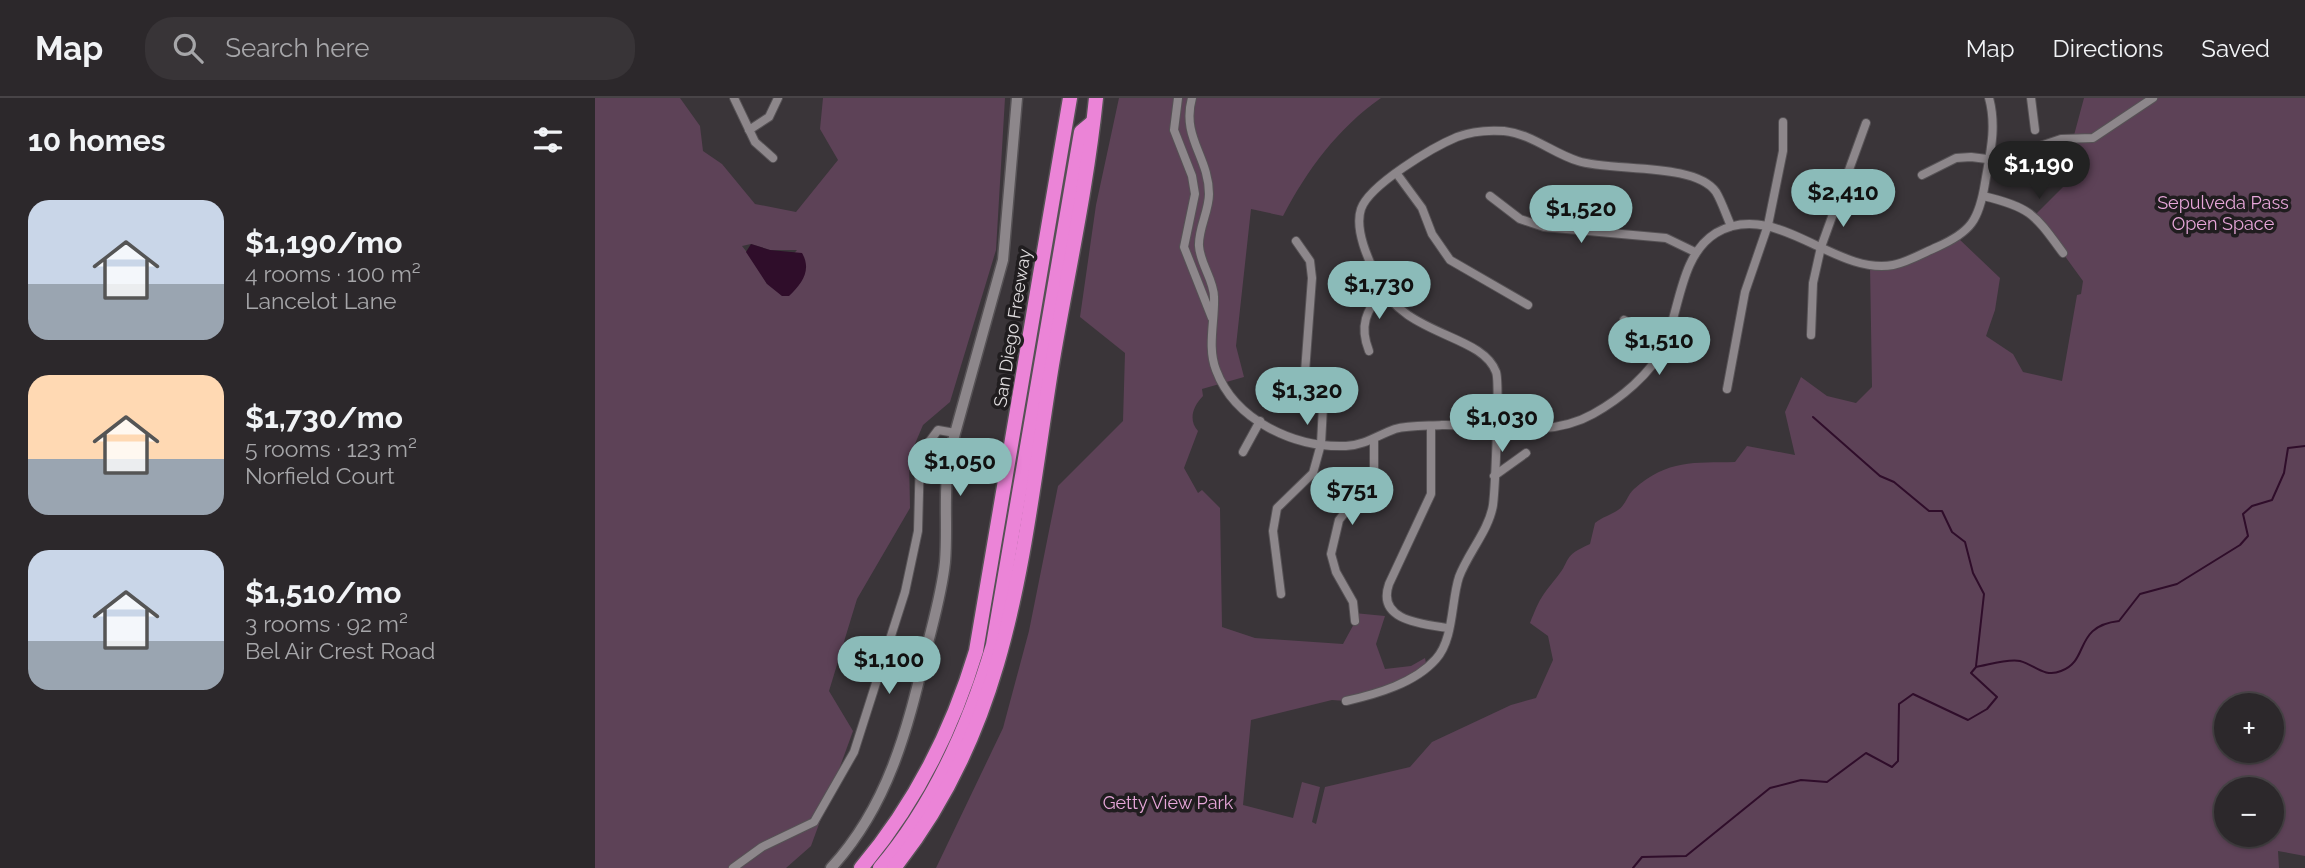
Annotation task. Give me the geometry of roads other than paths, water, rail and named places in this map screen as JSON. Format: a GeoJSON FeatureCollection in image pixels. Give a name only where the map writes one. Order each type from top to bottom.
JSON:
{"type":"FeatureCollection","features":[{"type":"Feature","properties":{"kind":"highway","name":"San Diego Freeway"},"geometry":{"type":"LineString","coordinates":[[861,868],[922,782],[947,732],[976,651],[1070,98]]}},
{"type":"Feature","properties":{"kind":"highway"},"geometry":{"type":"LineString","coordinates":[[871,868],[920,800],[938,768],[979,665],[991,616],[1078,98]]}},
{"type":"Feature","properties":{"kind":"highway"},"geometry":{"type":"LineString","coordinates":[[894,868],[922,832],[955,776],[979,722],[999,666],[1018,572],[1095,98]]}},
{"type":"Feature","properties":{"kind":"highway"},"geometry":{"type":"LineString","coordinates":[[880,868],[925,805],[946,767],[971,710],[993,645],[1081,132],[1093,122]]}},
{"type":"Feature","properties":{"kind":"main road"},"geometry":{"type":"LineString","coordinates":[[831,868],[878,803],[904,738],[943,575],[945,488],[955,433],[1003,260],[1017,98]]}},
{"type":"Feature","properties":{"kind":"street"},"geometry":{"type":"LineString","coordinates":[[734,98],[760,148],[772,158]]}},
{"type":"Feature","properties":{"kind":"street"},"geometry":{"type":"LineString","coordinates":[[749,130],[769,117],[778,98]]}},
{"type":"Feature","properties":{"kind":"street"},"geometry":{"type":"LineString","coordinates":[[1178,98],[1174,130],[1192,176],[1195,194],[1184,247],[1212,318]]}},
{"type":"Feature","properties":{"kind":"street"},"geometry":{"type":"LineString","coordinates":[[1192,98],[1188,127],[1206,172],[1209,195],[1199,246],[1215,295],[1212,318],[1215,369],[1231,396],[1281,436],[1299,442],[1347,446],[1374,441],[1398,428],[1431,426],[1528,430],[1591,416],[1637,383],[1663,348],[1695,252],[1714,234],[1731,226],[1768,225],[1870,265],[1893,265],[1958,238],[1978,217],[1983,197],[1994,118],[1989,98]]}},
{"type":"Feature","properties":{"kind":"street"},"geometry":{"type":"LineString","coordinates":[[2031,98],[2035,130]]}},
{"type":"Feature","properties":{"kind":"street"},"geometry":{"type":"LineString","coordinates":[[1921,175],[1956,158],[2003,161],[2019,158],[2060,139],[2093,138],[2153,98]]}},
{"type":"Feature","properties":{"kind":"street"},"geometry":{"type":"LineString","coordinates":[[1727,389],[1745,292],[1768,225],[1783,151],[1783,121]]}},
{"type":"Feature","properties":{"kind":"street"},"geometry":{"type":"LineString","coordinates":[[1811,335],[1813,283],[1821,247],[1866,122]]}},
{"type":"Feature","properties":{"kind":"street"},"geometry":{"type":"LineString","coordinates":[[1346,701],[1370,695],[1412,678],[1439,656],[1459,579],[1493,507],[1497,372],[1484,354],[1416,322],[1383,291],[1359,228],[1360,211],[1367,197],[1428,151],[1459,136],[1479,131],[1506,131],[1532,138],[1581,163],[1681,174],[1699,180],[1715,190],[1731,226]]}},
{"type":"Feature","properties":{"kind":"street"},"geometry":{"type":"LineString","coordinates":[[1397,174],[1422,208],[1432,234],[1450,260],[1528,305]]}},
{"type":"Feature","properties":{"kind":"street"},"geometry":{"type":"LineString","coordinates":[[1490,196],[1520,219],[1543,228],[1666,238],[1695,252]]}},
{"type":"Feature","properties":{"kind":"street"},"geometry":{"type":"LineString","coordinates":[[1983,197],[2014,203],[2035,215],[2063,253]]}},
{"type":"Feature","properties":{"kind":"street"},"geometry":{"type":"LineString","coordinates":[[1281,594],[1273,531],[1277,508],[1313,473],[1321,444],[1323,406],[1305,372],[1312,278],[1310,261],[1296,241]]}},
{"type":"Feature","properties":{"kind":"street"},"geometry":{"type":"LineString","coordinates":[[1369,351],[1364,338],[1365,318],[1369,307],[1383,291]]}},
{"type":"Feature","properties":{"kind":"street"},"geometry":{"type":"LineString","coordinates":[[1624,320],[1663,348]]}},
{"type":"Feature","properties":{"kind":"street"},"geometry":{"type":"LineString","coordinates":[[1244,452],[1260,421]]}},
{"type":"Feature","properties":{"kind":"street"},"geometry":{"type":"LineString","coordinates":[[1431,426],[1431,494],[1387,590],[1391,608],[1405,620],[1448,628]]}},
{"type":"Feature","properties":{"kind":"street"},"geometry":{"type":"LineString","coordinates":[[733,868],[774,840],[814,822],[854,752],[905,592],[918,531],[920,454],[938,430],[955,433]]}},
{"type":"Feature","properties":{"kind":"street"},"geometry":{"type":"LineString","coordinates":[[1355,621],[1353,602],[1336,572],[1331,554],[1339,520],[1374,476],[1374,441]]}},
{"type":"Feature","properties":{"kind":"street"},"geometry":{"type":"LineString","coordinates":[[1494,476],[1526,453]]}},
{"type":"Feature","properties":{"kind":"waterway"},"geometry":{"type":"LineString","coordinates":[[1813,417],[1880,476],[1894,482],[1929,511],[1942,511],[1952,532],[1965,542],[1973,573],[1984,594],[1976,666]]}},
{"type":"Feature","properties":{"kind":"waterway"},"geometry":{"type":"LineString","coordinates":[[1633,868],[1642,857],[1686,856],[1770,788],[1801,780],[1827,782],[1866,753],[1892,767],[1898,761],[1899,704],[1913,694],[1968,720],[1987,709],[1997,697],[1971,673],[1976,667],[2015,660],[2055,673],[2070,666],[2088,636],[2104,624],[2119,621],[2140,594],[2177,584],[2240,545],[2248,536],[2243,514],[2252,506],[2272,500],[2284,473],[2288,448],[2305,446]]}},
{"type":"Feature","properties":{"kind":"park label","name":"Sepulveda Pass Open Space"},"geometry":{"type":"Point","coordinates":[2223,212]}},
{"type":"Feature","properties":{"kind":"park label","name":"Getty View Park"},"geometry":{"type":"Point","coordinates":[1168,802]}}]}
